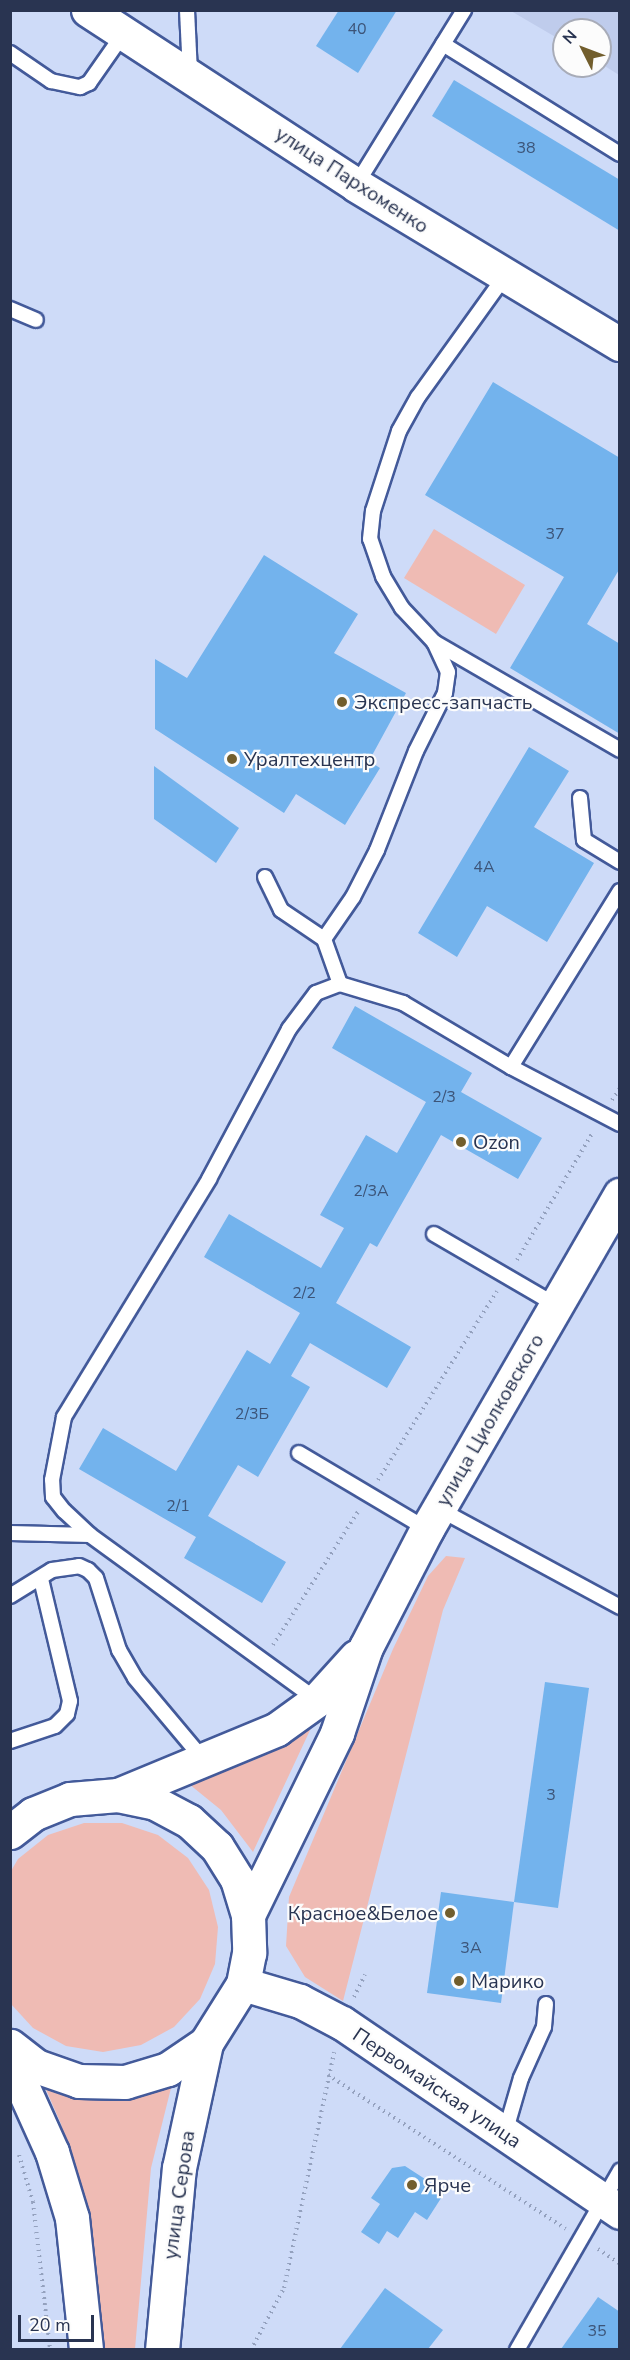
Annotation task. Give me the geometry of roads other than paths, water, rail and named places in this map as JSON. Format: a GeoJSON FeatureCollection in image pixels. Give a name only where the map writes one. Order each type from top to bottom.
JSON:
{"type":"FeatureCollection","features":[{"type":"Feature","properties":{"kind":"main road","name":"улица Пархоменко"},"geometry":{"type":"LineString","coordinates":[[88,10],[191,75],[356,185],[620,344]]}},
{"type":"Feature","properties":{"kind":"main road","name":"улица Циолковского"},"geometry":{"type":"LineString","coordinates":[[248,1915],[337,1733],[366,1647],[433,1519],[620,1195]]}},
{"type":"Feature","properties":{"kind":"main road","name":"улица Циолковского"},"geometry":{"type":"LineString","coordinates":[[118,1795],[277,1728],[317,1700],[366,1647]]}},
{"type":"Feature","properties":{"kind":"main road"},"geometry":{"type":"LineString","coordinates":[[10,1803],[118,1795],[155,1803],[189,1821],[210,1840],[237,1879],[248,1915],[249,1953],[243,1984],[206,2043],[168,2069],[125,2082],[79,2081],[36,2066],[10,2046]]}},
{"type":"Feature","properties":{"kind":"main road"},"geometry":{"type":"LineString","coordinates":[[10,1832],[33,1814],[70,1799]]}},
{"type":"Feature","properties":{"kind":"main road","name":"Первомайская улица"},"geometry":{"type":"LineString","coordinates":[[243,1984],[300,2001],[342,2023],[612,2207]]}},
{"type":"Feature","properties":{"kind":"main road","name":"улица Серова"},"geometry":{"type":"LineString","coordinates":[[162,2349],[179,2168],[206,2043]]}},
{"type":"Feature","properties":{"kind":"main road"},"geometry":{"type":"LineString","coordinates":[[10,2060],[52,2152],[72,2218],[86,2349]]}},
{"type":"Feature","properties":{"kind":"lane"},"geometry":{"type":"LineString","coordinates":[[187,10],[191,75]]}},
{"type":"Feature","properties":{"kind":"lane"},"geometry":{"type":"LineString","coordinates":[[356,185],[464,10]]}},
{"type":"Feature","properties":{"kind":"lane"},"geometry":{"type":"LineString","coordinates":[[10,53],[51,81],[80,87],[89,82],[124,33]]}},
{"type":"Feature","properties":{"kind":"lane"},"geometry":{"type":"LineString","coordinates":[[443,44],[620,154]]}},
{"type":"Feature","properties":{"kind":"lane"},"geometry":{"type":"LineString","coordinates":[[505,276],[418,397],[399,431],[373,511],[370,538],[382,576],[402,608],[434,642],[620,750]]}},
{"type":"Feature","properties":{"kind":"lane"},"geometry":{"type":"LineString","coordinates":[[10,309],[36,320]]}},
{"type":"Feature","properties":{"kind":"lane"},"geometry":{"type":"LineString","coordinates":[[324,939],[353,897],[377,850],[416,751],[445,693],[448,672],[434,642]]}},
{"type":"Feature","properties":{"kind":"lane"},"geometry":{"type":"LineString","coordinates":[[580,798],[584,840],[620,862]]}},
{"type":"Feature","properties":{"kind":"lane"},"geometry":{"type":"LineString","coordinates":[[265,878],[281,910],[324,939],[340,984]]}},
{"type":"Feature","properties":{"kind":"lane"},"geometry":{"type":"LineString","coordinates":[[512,1067],[620,891]]}},
{"type":"Feature","properties":{"kind":"lane"},"geometry":{"type":"LineString","coordinates":[[317,1700],[90,1535],[53,1497],[52,1480],[64,1417],[209,1179],[289,1029],[316,993],[340,984],[403,1003],[512,1067],[620,1125]]}},
{"type":"Feature","properties":{"kind":"lane"},"geometry":{"type":"LineString","coordinates":[[434,1234],[556,1305]]}},
{"type":"Feature","properties":{"kind":"lane"},"geometry":{"type":"LineString","coordinates":[[299,1453],[369,1495],[433,1519],[620,1607]]}},
{"type":"Feature","properties":{"kind":"lane"},"geometry":{"type":"LineString","coordinates":[[10,1533],[90,1535]]}},
{"type":"Feature","properties":{"kind":"lane"},"geometry":{"type":"LineString","coordinates":[[10,1596],[41,1579],[52,1570],[72,1566],[88,1570],[96,1578],[119,1650],[135,1678],[203,1759]]}},
{"type":"Feature","properties":{"kind":"lane"},"geometry":{"type":"LineString","coordinates":[[10,1741],[55,1726],[68,1714],[70,1701],[41,1579]]}},
{"type":"Feature","properties":{"kind":"lane"},"geometry":{"type":"LineString","coordinates":[[505,2135],[521,2078],[544,2027],[546,2004]]}},
{"type":"Feature","properties":{"kind":"lane"},"geometry":{"type":"LineString","coordinates":[[521,2347],[582,2239],[612,2207],[620,2171]]}},
{"type":"Feature","properties":{"kind":"place","name":"Экспресс-запчасть"},"geometry":{"type":"Point","coordinates":[342,702]}},
{"type":"Feature","properties":{"kind":"place","name":"Уралтехцентр"},"geometry":{"type":"Point","coordinates":[232,759]}},
{"type":"Feature","properties":{"kind":"place","name":"Ozon"},"geometry":{"type":"Point","coordinates":[461,1142]}},
{"type":"Feature","properties":{"kind":"place","name":"Красное&Белое"},"geometry":{"type":"Point","coordinates":[450,1913]}},
{"type":"Feature","properties":{"kind":"place","name":"Марико"},"geometry":{"type":"Point","coordinates":[459,1981]}},
{"type":"Feature","properties":{"kind":"place","name":"Ярче"},"geometry":{"type":"Point","coordinates":[412,2185]}}]}
